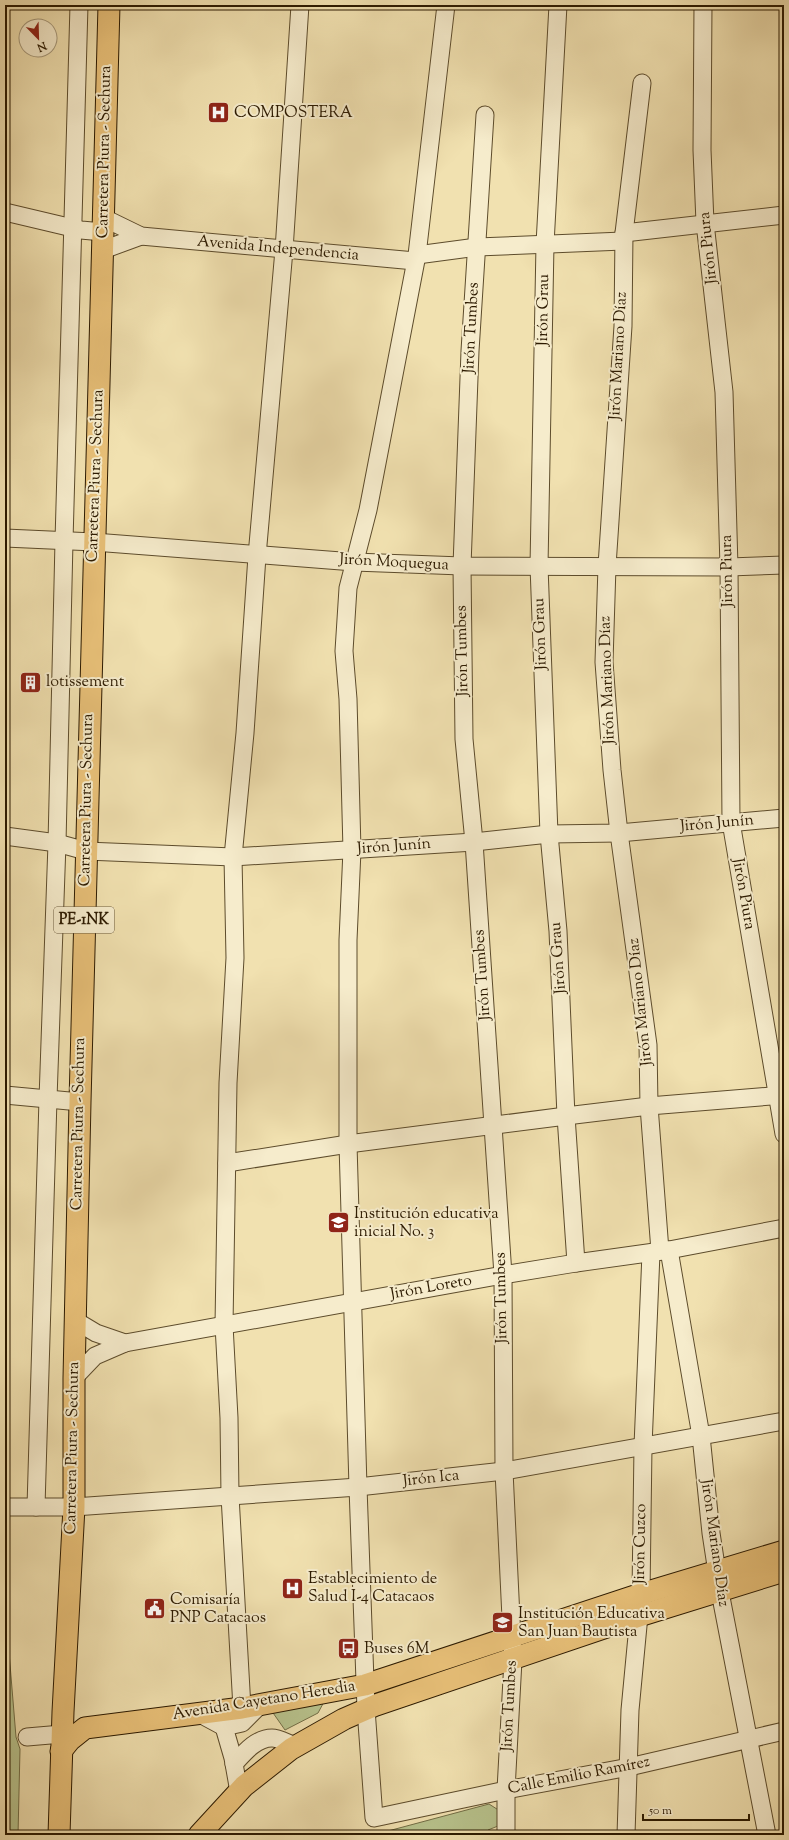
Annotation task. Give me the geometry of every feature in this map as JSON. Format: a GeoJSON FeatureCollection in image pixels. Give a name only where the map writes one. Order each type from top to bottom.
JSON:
{"type":"FeatureCollection","features":[{"type":"Feature","properties":{"kind":"main road","name":"Carretera Piura - Sechura"},"geometry":{"type":"LineString","coordinates":[[59,1835],[63,1712],[74,1507],[74,1378],[80,1102],[109,5]]}},
{"type":"Feature","properties":{"kind":"main road","name":"Avenida Cayetano Heredia"},"geometry":{"type":"LineString","coordinates":[[199,1835],[239,1792],[296,1746],[344,1719],[366,1709],[639,1616],[719,1582],[784,1551]]}},
{"type":"Feature","properties":{"kind":"main road","name":"Avenida Cayetano Heredia"},"geometry":{"type":"LineString","coordinates":[[85,1728],[251,1706],[365,1684],[641,1594],[784,1571]]}},
{"type":"Feature","properties":{"kind":"main road"},"geometry":{"type":"LineString","coordinates":[[62,1743],[70,1740],[85,1728],[73,1722],[63,1712]]}},
{"type":"Feature","properties":{"kind":"street"},"geometry":{"type":"LineString","coordinates":[[36,1507],[57,843],[79,5]]}},
{"type":"Feature","properties":{"kind":"street"},"geometry":{"type":"LineString","coordinates":[[198,1712],[224,1727],[242,1723],[251,1706],[230,1496],[229,1418],[224,1324],[228,1083],[235,958],[233,857],[245,733],[257,556],[284,250],[300,5]]}},
{"type":"Feature","properties":{"kind":"street"},"geometry":{"type":"LineString","coordinates":[[366,1709],[348,1144],[348,940],[352,850],[348,700],[344,651],[348,588],[368,510],[416,258],[446,5]]}},
{"type":"Feature","properties":{"kind":"street","name":"Jirón Grau"},"geometry":{"type":"LineString","coordinates":[[558,5],[546,244],[539,566],[549,834],[558,939],[566,1116],[576,1263]]}},
{"type":"Feature","properties":{"kind":"street","name":"Jirón Piura"},"geometry":{"type":"LineString","coordinates":[[703,5],[702,150],[705,223],[724,392],[729,567],[731,822],[781,1095],[784,1134]]}},
{"type":"Feature","properties":{"kind":"street","name":"Jirón Mariano Díaz"},"geometry":{"type":"LineString","coordinates":[[642,83],[623,237],[623,326],[607,566],[604,662],[612,770],[619,833],[648,1045],[649,1106],[660,1251],[701,1436],[711,1533],[719,1582],[768,1835]]}},
{"type":"Feature","properties":{"kind":"street","name":"Jirón Tumbes"},"geometry":{"type":"LineString","coordinates":[[485,115],[470,351],[462,566],[464,739],[474,842],[503,1275],[504,1471],[513,1660],[506,1790],[506,1835]]}},
{"type":"Feature","properties":{"kind":"street"},"geometry":{"type":"LineString","coordinates":[[5,212],[72,228],[103,233]]}},
{"type":"Feature","properties":{"kind":"street","name":"Avenida Independencia"},"geometry":{"type":"LineString","coordinates":[[103,233],[284,250],[416,258],[477,247],[546,244],[623,237],[705,223],[784,215]]}},
{"type":"Feature","properties":{"kind":"street","name":"Avenida Independencia"},"geometry":{"type":"LineString","coordinates":[[103,233],[141,236]]}},
{"type":"Feature","properties":{"kind":"street","name":"Jirón Moquegua"},"geometry":{"type":"LineString","coordinates":[[5,538],[94,542],[257,556],[354,562],[462,566],[729,567],[784,565]]}},
{"type":"Feature","properties":{"kind":"street","name":"Jirón Junín"},"geometry":{"type":"LineString","coordinates":[[5,836],[57,843],[86,851],[233,857],[474,842],[549,834],[619,833],[784,818]]}},
{"type":"Feature","properties":{"kind":"street"},"geometry":{"type":"LineString","coordinates":[[5,1095],[80,1102]]}},
{"type":"Feature","properties":{"kind":"street"},"geometry":{"type":"LineString","coordinates":[[227,1163],[348,1144],[566,1116],[649,1106],[781,1095]]}},
{"type":"Feature","properties":{"kind":"street","name":"Jirón Loreto"},"geometry":{"type":"LineString","coordinates":[[74,1378],[95,1356],[125,1343],[503,1275],[660,1251],[784,1228]]}},
{"type":"Feature","properties":{"kind":"street","name":"Jirón Cuzco"},"geometry":{"type":"LineString","coordinates":[[626,1835],[630,1767],[630,1710],[641,1594],[643,1446],[660,1251]]}},
{"type":"Feature","properties":{"kind":"street","name":"Jirón Loreto"},"geometry":{"type":"LineString","coordinates":[[76,1321],[96,1333],[125,1343]]}},
{"type":"Feature","properties":{"kind":"street","name":"Jirón Ica"},"geometry":{"type":"LineString","coordinates":[[5,1507],[74,1507],[358,1487],[504,1471],[784,1421]]}},
{"type":"Feature","properties":{"kind":"street","name":"Calle Emilio Ramírez"},"geometry":{"type":"LineString","coordinates":[[366,1709],[374,1818],[506,1790],[630,1767],[784,1731]]}},
{"type":"Feature","properties":{"kind":"street"},"geometry":{"type":"LineString","coordinates":[[224,1727],[234,1764],[239,1792]]}},
{"type":"Feature","properties":{"kind":"street"},"geometry":{"type":"LineString","coordinates":[[27,1737],[62,1743]]}},
{"type":"Feature","properties":{"kind":"street"},"geometry":{"type":"LineString","coordinates":[[234,1764],[246,1751],[263,1739],[273,1738],[296,1746]]}},
{"type":"Feature","properties":{"kind":"green space"},"geometry":{"type":"Polygon","coordinates":[[[5,1604],[16,1737],[20,1749],[18,1835],[5,1835],[5,1604]]]}},
{"type":"Feature","properties":{"kind":"green space"},"geometry":{"type":"Polygon","coordinates":[[[325,1700],[318,1713],[285,1730],[271,1710],[325,1700]]]}},
{"type":"Feature","properties":{"kind":"green space"},"geometry":{"type":"Polygon","coordinates":[[[489,1804],[500,1811],[498,1826],[488,1830],[488,1835],[373,1835],[489,1804]]]}},
{"type":"Feature","properties":{"kind":"place","name":"COMPOSTERA"},"geometry":{"type":"Point","coordinates":[218,113]}},
{"type":"Feature","properties":{"kind":"place","name":"lotissement"},"geometry":{"type":"Point","coordinates":[30,682]}},
{"type":"Feature","properties":{"kind":"place","name":"Institución educativa inicial No. 3"},"geometry":{"type":"Point","coordinates":[339,1223]}},
{"type":"Feature","properties":{"kind":"place","name":"Establecimiento de Salud I-4 Catacaos"},"geometry":{"type":"Point","coordinates":[293,1588]}},
{"type":"Feature","properties":{"kind":"place","name":"Comisaría PNP Catacaos"},"geometry":{"type":"Point","coordinates":[155,1609]}},
{"type":"Feature","properties":{"kind":"place","name":"Institución Educativa San Juan Bautista"},"geometry":{"type":"Point","coordinates":[502,1623]}},
{"type":"Feature","properties":{"kind":"place","name":"Buses 6M"},"geometry":{"type":"Point","coordinates":[348,1649]}}]}
